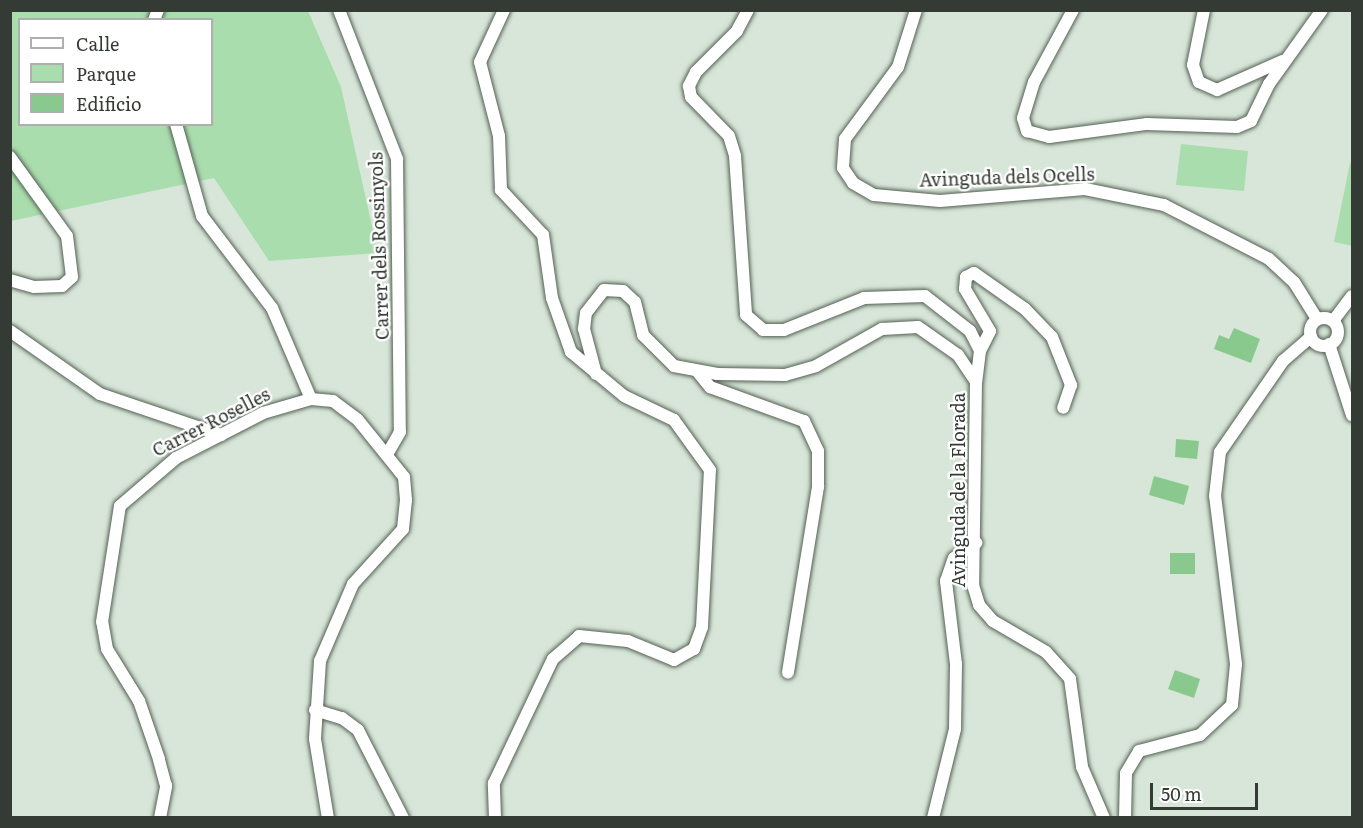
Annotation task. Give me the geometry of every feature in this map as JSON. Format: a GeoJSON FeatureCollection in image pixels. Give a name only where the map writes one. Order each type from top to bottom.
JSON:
{"type":"FeatureCollection","features":[{"type":"Feature","properties":{"kind":"street","name":"Carrer dels Rossinyols"},"geometry":{"type":"LineString","coordinates":[[339,10],[397,159],[400,432],[388,453]]}},
{"type":"Feature","properties":{"kind":"street"},"geometry":{"type":"LineString","coordinates":[[495,818],[494,783],[553,659],[579,636],[628,641],[674,660],[694,649],[702,627],[710,470],[674,420],[597,375],[572,352],[557,321],[543,235],[501,190],[497,126],[480,62],[504,10]]}},
{"type":"Feature","properties":{"kind":"street"},"geometry":{"type":"LineString","coordinates":[[748,10],[738,31],[696,72],[689,86],[691,97],[729,136],[735,156],[746,315],[764,330],[784,330],[846,303],[909,292],[939,303],[970,331],[980,351]]}},
{"type":"Feature","properties":{"kind":"street","name":"Avinguda dels Ocells"},"geometry":{"type":"LineString","coordinates":[[916,10],[898,67],[845,139],[843,168],[853,183],[874,195],[940,201],[1085,189],[1164,205],[1269,259],[1294,282],[1317,319]]}},
{"type":"Feature","properties":{"kind":"street"},"geometry":{"type":"LineString","coordinates":[[1073,10],[1034,82],[1023,118],[1027,131],[1049,137],[1148,124],[1237,127],[1251,121],[1322,10]]}},
{"type":"Feature","properties":{"kind":"street"},"geometry":{"type":"LineString","coordinates":[[1204,10],[1193,65],[1199,81],[1217,90],[1269,71],[1295,51]]}},
{"type":"Feature","properties":{"kind":"street"},"geometry":{"type":"LineString","coordinates":[[177,126],[202,216],[272,308],[310,399],[333,401],[388,453],[404,477],[403,529],[365,568],[340,607],[320,661],[315,711],[328,818]]}},
{"type":"Feature","properties":{"kind":"street"},"geometry":{"type":"LineString","coordinates":[[10,157],[67,236],[72,277],[62,286],[34,287],[10,280]]}},
{"type":"Feature","properties":{"kind":"street"},"geometry":{"type":"LineString","coordinates":[[976,382],[980,351],[990,331],[966,289],[966,277],[974,273],[1025,309],[1052,337],[1071,385],[1063,408]]}},
{"type":"Feature","properties":{"kind":"street","name":"Avinguda de la Florada"},"geometry":{"type":"LineString","coordinates":[[597,375],[584,329],[594,298],[604,290],[623,291],[635,302],[643,335],[674,366],[697,371],[785,375],[816,366],[882,329],[918,327],[958,355],[976,382],[976,543],[973,585],[979,605],[993,621],[1046,652],[1070,679],[1082,767],[1104,818]]}},
{"type":"Feature","properties":{"kind":"street"},"geometry":{"type":"LineString","coordinates":[[1333,321],[1353,296]]}},
{"type":"Feature","properties":{"kind":"street"},"geometry":{"type":"LineString","coordinates":[[1125,818],[1126,773],[1139,751],[1200,735],[1232,705],[1236,664],[1215,496],[1220,452],[1283,361],[1311,337],[1317,319],[1333,321]]}},
{"type":"Feature","properties":{"kind":"street"},"geometry":{"type":"LineString","coordinates":[[1329,345],[1338,331],[1333,321]]}},
{"type":"Feature","properties":{"kind":"street"},"geometry":{"type":"LineString","coordinates":[[10,331],[100,394],[221,435]]}},
{"type":"Feature","properties":{"kind":"street"},"geometry":{"type":"LineString","coordinates":[[1311,337],[1320,345],[1329,345]]}},
{"type":"Feature","properties":{"kind":"street"},"geometry":{"type":"LineString","coordinates":[[1329,345],[1353,415]]}},
{"type":"Feature","properties":{"kind":"street"},"geometry":{"type":"LineString","coordinates":[[697,371],[710,387],[804,421],[818,451],[818,487],[788,673]]}},
{"type":"Feature","properties":{"kind":"street","name":"Carrer Roselles"},"geometry":{"type":"LineString","coordinates":[[160,818],[166,786],[159,759],[139,700],[107,649],[102,622],[111,532],[130,492],[176,458],[263,413],[310,399]]}},
{"type":"Feature","properties":{"kind":"street"},"geometry":{"type":"LineString","coordinates":[[933,818],[955,729],[956,664],[946,580],[954,558],[976,543]]}},
{"type":"Feature","properties":{"kind":"street"},"geometry":{"type":"LineString","coordinates":[[315,711],[342,718],[358,730],[403,818]]}},
{"type":"Feature","properties":{"kind":"green space"},"geometry":{"type":"Polygon","coordinates":[[[10,11],[308,11],[341,87],[378,253],[269,261],[214,178],[11,221],[10,11]]]}},
{"type":"Feature","properties":{"kind":"green space"},"geometry":{"type":"Polygon","coordinates":[[[1181,144],[1248,151],[1244,191],[1176,185],[1181,144]]]}},
{"type":"Feature","properties":{"kind":"green space"},"geometry":{"type":"Polygon","coordinates":[[[1350,163],[1352,164],[1352,246],[1334,242],[1350,163]]]}},
{"type":"Feature","properties":{"kind":"building"},"geometry":{"type":"Polygon","coordinates":[[[1234,328],[1260,339],[1251,363],[1214,349],[1219,335],[1229,339],[1234,328]]]}},
{"type":"Feature","properties":{"kind":"building"},"geometry":{"type":"Polygon","coordinates":[[[1176,439],[1199,441],[1197,459],[1175,457],[1176,439]]]}},
{"type":"Feature","properties":{"kind":"building"},"geometry":{"type":"Polygon","coordinates":[[[1154,476],[1189,486],[1184,505],[1149,495],[1154,476]]]}},
{"type":"Feature","properties":{"kind":"building"},"geometry":{"type":"Polygon","coordinates":[[[1170,553],[1195,553],[1195,574],[1170,574],[1170,553]]]}},
{"type":"Feature","properties":{"kind":"building"},"geometry":{"type":"Polygon","coordinates":[[[1175,670],[1200,679],[1194,698],[1168,689],[1175,670]]]}}]}
